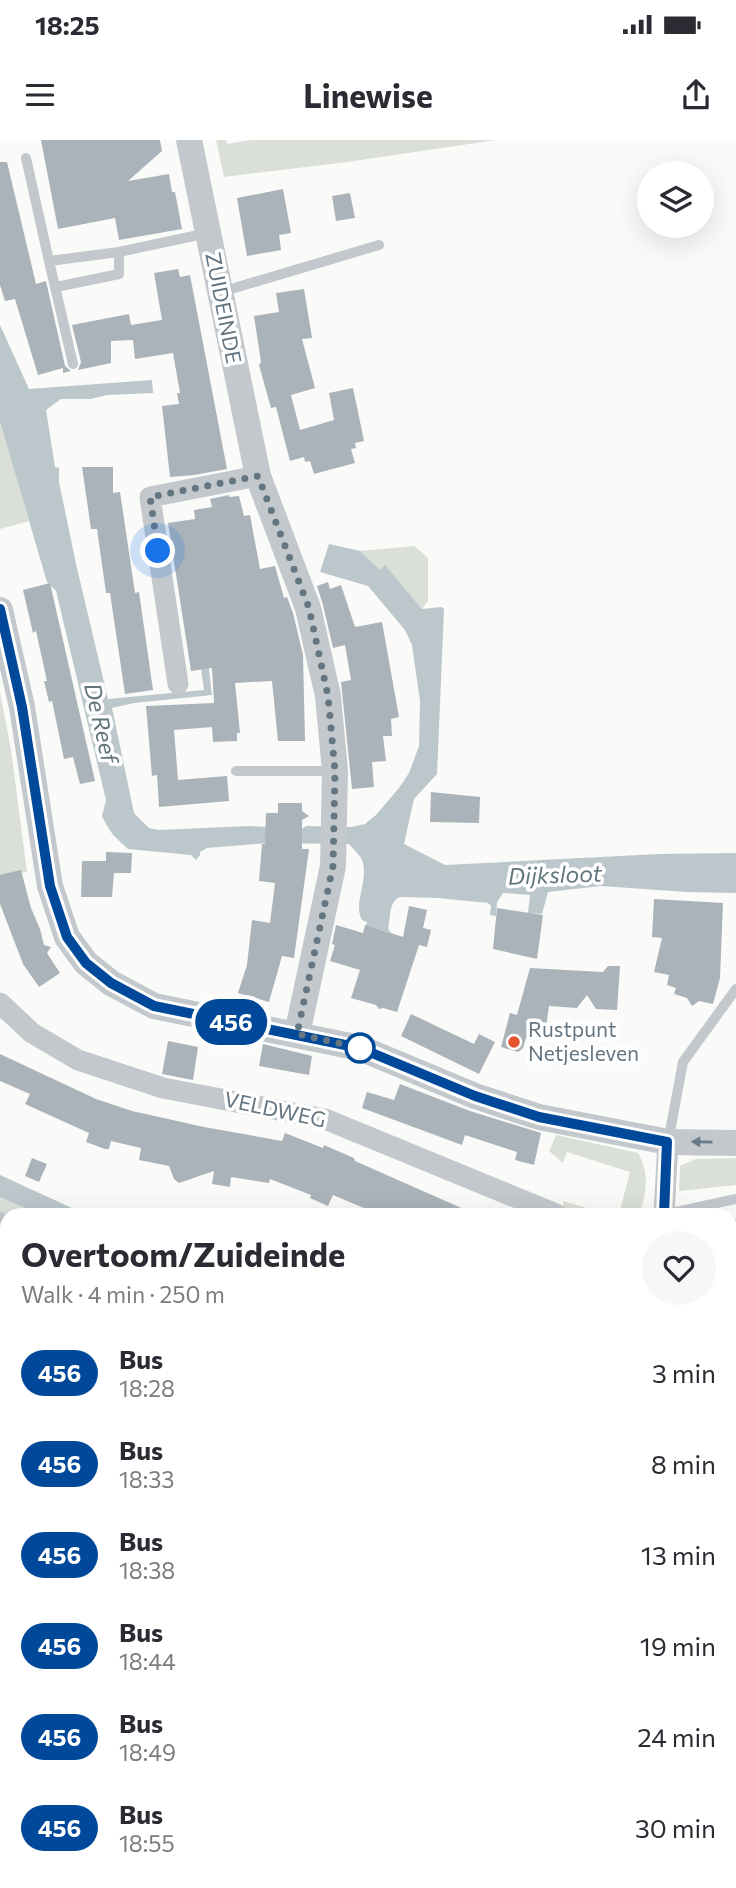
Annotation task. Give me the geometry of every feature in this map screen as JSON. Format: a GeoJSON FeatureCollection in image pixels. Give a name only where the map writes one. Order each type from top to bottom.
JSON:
{"type":"FeatureCollection","features":[{"type":"Feature","properties":{"kind":"street","name":"ZUIDEINDE"},"geometry":{"type":"LineString","coordinates":[[189,140],[258,476],[309,608],[328,696],[335,771],[333,866],[297,1034]]}},
{"type":"Feature","properties":{"kind":"street"},"geometry":{"type":"LineString","coordinates":[[177,684],[150,497],[258,476]]}},
{"type":"Feature","properties":{"kind":"street"},"geometry":{"type":"LineString","coordinates":[[0,610],[22,707],[50,886],[67,937],[86,963],[111,983],[154,1006],[360,1048],[475,1096],[539,1117],[667,1142],[736,1143]]}},
{"type":"Feature","properties":{"kind":"street","name":"VELDWEG"},"geometry":{"type":"LineString","coordinates":[[0,1003],[32,1033],[78,1060],[163,1088],[325,1119],[541,1208]]}},
{"type":"Feature","properties":{"kind":"street"},"geometry":{"type":"LineString","coordinates":[[665,1208],[667,1142]]}},
{"type":"Feature","properties":{"kind":"lane"},"geometry":{"type":"LineString","coordinates":[[26,158],[74,364]]}},
{"type":"Feature","properties":{"kind":"lane"},"geometry":{"type":"LineString","coordinates":[[49,261],[118,252],[208,233]]}},
{"type":"Feature","properties":{"kind":"lane"},"geometry":{"type":"LineString","coordinates":[[220,292],[379,245]]}},
{"type":"Feature","properties":{"kind":"lane"},"geometry":{"type":"LineString","coordinates":[[56,287],[119,274],[118,252]]}},
{"type":"Feature","properties":{"kind":"lane"},"geometry":{"type":"LineString","coordinates":[[236,771],[335,771]]}},
{"type":"Feature","properties":{"kind":"lane"},"geometry":{"type":"LineString","coordinates":[[667,1142],[683,1062],[736,989]]}},
{"type":"Feature","properties":{"kind":"lane"},"geometry":{"type":"LineString","coordinates":[[693,1208],[736,1199]]}},
{"type":"Feature","properties":{"kind":"shaded area"},"geometry":{"type":"Polygon","coordinates":[[[216,140],[226,140],[227,144],[252,140],[496,140],[224,177],[216,140]]]}},
{"type":"Feature","properties":{"kind":"shaded area"},"geometry":{"type":"Polygon","coordinates":[[[0,422],[29,521],[0,529],[0,422]]]}},
{"type":"Feature","properties":{"kind":"shaded area"},"geometry":{"type":"Polygon","coordinates":[[[414,546],[428,558],[428,601],[422,609],[385,566],[380,570],[360,551],[414,546]]]}},
{"type":"Feature","properties":{"kind":"shaded area"},"geometry":{"type":"Polygon","coordinates":[[[0,692],[11,750],[27,872],[0,876],[0,692]]]}},
{"type":"Feature","properties":{"kind":"shaded area"},"geometry":{"type":"Polygon","coordinates":[[[556,1135],[638,1153],[646,1183],[642,1208],[621,1208],[630,1172],[567,1152],[563,1163],[549,1151],[556,1135]]]}},
{"type":"Feature","properties":{"kind":"shaded area"},"geometry":{"type":"Polygon","coordinates":[[[736,1158],[736,1185],[679,1191],[680,1166],[696,1159],[736,1158]]]}},
{"type":"Feature","properties":{"kind":"shaded area"},"geometry":{"type":"Polygon","coordinates":[[[0,1197],[25,1208],[0,1208],[0,1197]]]}},
{"type":"Feature","properties":{"kind":"shaded area"},"geometry":{"type":"Polygon","coordinates":[[[563,1201],[587,1208],[563,1208],[563,1201]]]}},
{"type":"Feature","properties":{"kind":"water"},"geometry":{"type":"Polygon","coordinates":[[[0,325],[29,389],[152,380],[153,393],[61,399],[46,410],[55,467],[59,468],[59,482],[76,564],[108,699],[204,690],[187,573],[199,587],[212,695],[134,703],[112,708],[134,813],[149,828],[351,827],[365,824],[376,815],[409,773],[419,746],[420,701],[412,645],[405,630],[368,586],[320,572],[329,544],[360,551],[380,570],[385,565],[422,609],[444,609],[437,774],[414,799],[404,844],[445,865],[659,854],[736,853],[736,893],[601,886],[548,892],[542,914],[528,913],[530,895],[503,893],[497,902],[496,916],[490,915],[491,906],[488,903],[400,897],[393,903],[391,911],[388,929],[392,933],[366,926],[367,922],[362,920],[359,906],[364,866],[360,856],[349,844],[268,843],[207,848],[200,852],[196,860],[191,855],[128,849],[113,835],[102,816],[106,800],[56,591],[47,582],[0,422],[0,325]]]}},
{"type":"Feature","properties":{"kind":"water"},"geometry":{"type":"Polygon","coordinates":[[[0,1175],[72,1208],[25,1208],[0,1197],[0,1175]]]}},
{"type":"Feature","properties":{"kind":"building"},"geometry":{"type":"Polygon","coordinates":[[[41,140],[160,140],[162,151],[128,181],[169,174],[182,229],[119,240],[115,218],[58,229],[41,140]]]}},
{"type":"Feature","properties":{"kind":"building"},"geometry":{"type":"Polygon","coordinates":[[[0,162],[7,162],[36,284],[46,281],[65,366],[71,371],[63,373],[63,368],[38,375],[15,299],[5,301],[0,285],[0,162]]]}},
{"type":"Feature","properties":{"kind":"building"},"geometry":{"type":"Polygon","coordinates":[[[283,189],[291,233],[279,235],[281,250],[247,256],[237,198],[283,189]]]}},
{"type":"Feature","properties":{"kind":"building"},"geometry":{"type":"Polygon","coordinates":[[[350,193],[355,218],[336,221],[332,196],[350,193]]]}},
{"type":"Feature","properties":{"kind":"building"},"geometry":{"type":"Polygon","coordinates":[[[178,269],[180,277],[190,275],[227,469],[170,477],[162,406],[179,404],[177,393],[180,393],[173,353],[135,359],[133,340],[111,341],[111,363],[78,370],[81,362],[72,325],[129,314],[131,325],[162,320],[154,273],[178,269]]]}},
{"type":"Feature","properties":{"kind":"building"},"geometry":{"type":"Polygon","coordinates":[[[304,289],[312,338],[302,339],[315,388],[291,395],[300,430],[334,420],[329,393],[353,388],[364,441],[355,443],[356,448],[351,449],[355,463],[314,474],[310,461],[305,462],[304,457],[290,461],[276,407],[271,408],[259,365],[261,362],[254,316],[279,312],[276,293],[304,289]]]}},
{"type":"Feature","properties":{"kind":"building"},"geometry":{"type":"Polygon","coordinates":[[[82,467],[113,467],[113,493],[120,492],[135,593],[139,592],[153,690],[125,694],[110,593],[106,593],[97,529],[91,529],[82,467]]]}},
{"type":"Feature","properties":{"kind":"building"},"geometry":{"type":"Polygon","coordinates":[[[239,496],[244,516],[250,515],[260,569],[275,566],[284,598],[287,597],[293,613],[303,655],[305,741],[278,741],[272,681],[235,683],[240,733],[237,733],[237,741],[213,742],[212,727],[174,730],[178,780],[227,776],[229,801],[159,807],[157,775],[152,776],[146,706],[214,703],[212,668],[191,671],[168,523],[195,519],[194,510],[212,507],[210,499],[239,496]]]}},
{"type":"Feature","properties":{"kind":"building"},"geometry":{"type":"Polygon","coordinates":[[[328,582],[330,589],[341,585],[355,627],[382,622],[399,717],[391,719],[392,736],[383,736],[386,761],[372,762],[374,787],[352,789],[341,682],[351,680],[345,645],[333,648],[317,586],[328,582]]]}},
{"type":"Feature","properties":{"kind":"building"},"geometry":{"type":"Polygon","coordinates":[[[50,583],[95,781],[80,784],[73,757],[64,759],[52,701],[49,702],[44,681],[47,681],[36,631],[33,633],[23,590],[50,583]]]}},
{"type":"Feature","properties":{"kind":"building"},"geometry":{"type":"Polygon","coordinates":[[[431,792],[480,797],[479,823],[430,822],[431,792]]]}},
{"type":"Feature","properties":{"kind":"building"},"geometry":{"type":"Polygon","coordinates":[[[278,803],[302,803],[302,811],[309,816],[302,820],[302,849],[309,849],[294,958],[282,956],[269,1002],[238,993],[247,965],[252,920],[270,923],[275,883],[259,881],[262,844],[265,844],[266,813],[278,813],[278,803]]]}},
{"type":"Feature","properties":{"kind":"building"},"geometry":{"type":"Polygon","coordinates":[[[106,852],[132,853],[131,873],[114,873],[112,897],[81,897],[82,861],[106,861],[106,852]]]}},
{"type":"Feature","properties":{"kind":"building"},"geometry":{"type":"Polygon","coordinates":[[[21,870],[44,945],[51,947],[47,953],[60,973],[39,987],[23,964],[0,904],[0,875],[21,870]]]}},
{"type":"Feature","properties":{"kind":"building"},"geometry":{"type":"Polygon","coordinates":[[[654,899],[723,903],[720,978],[713,1004],[699,1001],[692,1006],[687,998],[674,994],[676,988],[667,985],[669,975],[654,972],[662,938],[652,937],[654,899]]]}},
{"type":"Feature","properties":{"kind":"building"},"geometry":{"type":"Polygon","coordinates":[[[409,906],[427,910],[423,928],[431,930],[427,947],[419,945],[397,1012],[379,1009],[376,1005],[351,998],[360,970],[330,961],[335,945],[332,944],[336,925],[363,933],[365,925],[403,937],[409,906]]]}},
{"type":"Feature","properties":{"kind":"building"},"geometry":{"type":"Polygon","coordinates":[[[497,908],[543,915],[537,959],[493,949],[497,908]]]}},
{"type":"Feature","properties":{"kind":"building"},"geometry":{"type":"Polygon","coordinates":[[[608,966],[620,966],[617,1010],[596,1009],[587,995],[577,1008],[549,1006],[545,1035],[532,1033],[518,1052],[501,1047],[510,1013],[517,1015],[530,968],[603,972],[608,966]]]}},
{"type":"Feature","properties":{"kind":"building"},"geometry":{"type":"Polygon","coordinates":[[[411,1014],[474,1044],[479,1034],[495,1042],[479,1074],[401,1036],[411,1014]]]}},
{"type":"Feature","properties":{"kind":"building"},"geometry":{"type":"Polygon","coordinates":[[[168,1041],[198,1047],[193,1080],[162,1074],[168,1041]]]}},
{"type":"Feature","properties":{"kind":"building"},"geometry":{"type":"Polygon","coordinates":[[[263,1044],[312,1056],[309,1075],[259,1066],[263,1044]]]}},
{"type":"Feature","properties":{"kind":"building"},"geometry":{"type":"Polygon","coordinates":[[[0,1054],[96,1099],[132,1111],[282,1141],[285,1133],[323,1148],[324,1145],[461,1208],[364,1208],[333,1195],[328,1206],[310,1198],[311,1195],[270,1179],[269,1183],[231,1177],[230,1187],[212,1184],[214,1171],[179,1183],[174,1179],[169,1166],[139,1160],[141,1148],[111,1141],[109,1149],[105,1149],[86,1142],[89,1133],[25,1104],[30,1094],[0,1081],[0,1054]]]}},
{"type":"Feature","properties":{"kind":"building"},"geometry":{"type":"Polygon","coordinates":[[[400,1084],[470,1111],[541,1133],[534,1165],[515,1160],[517,1152],[465,1135],[462,1145],[362,1108],[367,1092],[394,1100],[400,1084]]]}},
{"type":"Feature","properties":{"kind":"building"},"geometry":{"type":"Polygon","coordinates":[[[32,1158],[47,1164],[39,1182],[25,1176],[32,1158]]]}},
{"type":"Feature","properties":{"kind":"bus line","name":"456"},"geometry":{"type":"LineString","coordinates":[[0,609],[22,707],[50,886],[67,937],[86,963],[111,983],[154,1006],[360,1048],[475,1096],[539,1117],[667,1142],[664,1208]]}},
{"type":"Feature","properties":{"kind":"place","name":"Rustpunt Netjesleven"},"geometry":{"type":"Point","coordinates":[514,1042]}},
{"type":"Feature","properties":{"kind":"route"},"geometry":{"type":"LineString","coordinates":[[158,551],[150,497],[258,476],[309,608],[328,696],[335,771],[333,866],[297,1034],[360,1048]]}},
{"type":"Feature","properties":{"kind":"water label","name":"De Reef"},"geometry":{"type":"Point","coordinates":[101,723]}},
{"type":"Feature","properties":{"kind":"water label","name":"Dijksloot"},"geometry":{"type":"Point","coordinates":[555,875]}}]}
